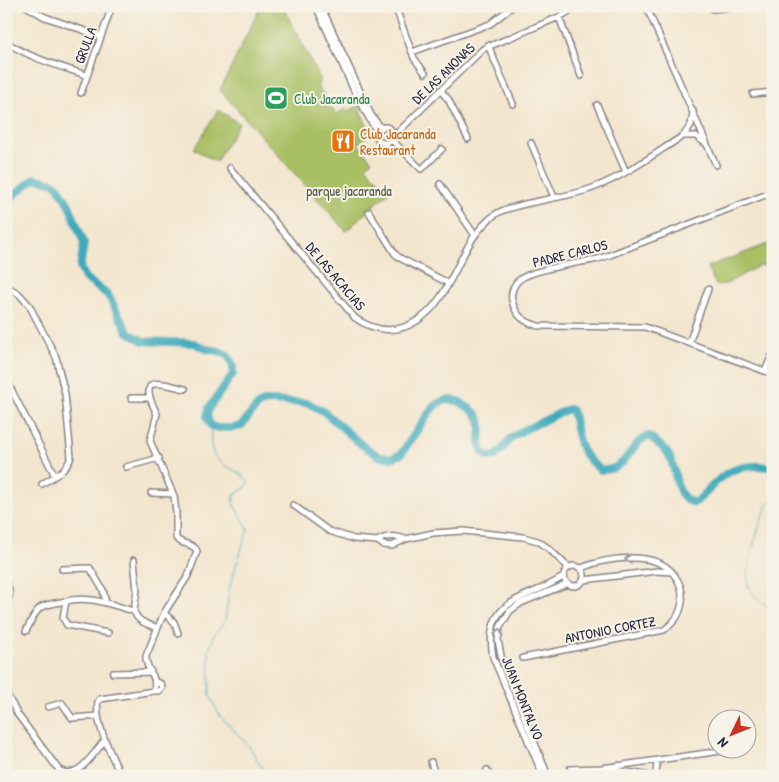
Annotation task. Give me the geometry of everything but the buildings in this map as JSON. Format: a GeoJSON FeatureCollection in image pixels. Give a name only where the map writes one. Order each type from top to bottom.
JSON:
{"type":"FeatureCollection","features":[{"type":"Feature","properties":{"kind":"street"},"geometry":{"type":"LineString","coordinates":[[26,6],[44,17],[100,36]]}},
{"type":"Feature","properties":{"kind":"street","name":"GRULLA"},"geometry":{"type":"LineString","coordinates":[[81,93],[112,6]]}},
{"type":"Feature","properties":{"kind":"street"},"geometry":{"type":"LineString","coordinates":[[316,6],[338,49]]}},
{"type":"Feature","properties":{"kind":"street"},"geometry":{"type":"LineString","coordinates":[[321,6],[356,95],[379,130]]}},
{"type":"Feature","properties":{"kind":"street"},"geometry":{"type":"LineString","coordinates":[[410,6],[396,9],[412,52],[425,73]]}},
{"type":"Feature","properties":{"kind":"street"},"geometry":{"type":"LineString","coordinates":[[412,52],[490,24],[512,6]]}},
{"type":"Feature","properties":{"kind":"street","name":"DE LAS ANONAS"},"geometry":{"type":"LineString","coordinates":[[393,138],[474,56],[488,46],[559,17],[579,6]]}},
{"type":"Feature","properties":{"kind":"street"},"geometry":{"type":"LineString","coordinates":[[646,6],[716,165]]}},
{"type":"Feature","properties":{"kind":"street"},"geometry":{"type":"LineString","coordinates":[[713,9],[740,6]]}},
{"type":"Feature","properties":{"kind":"street"},"geometry":{"type":"LineString","coordinates":[[559,17],[581,76]]}},
{"type":"Feature","properties":{"kind":"street"},"geometry":{"type":"LineString","coordinates":[[6,42],[18,50],[86,75]]}},
{"type":"Feature","properties":{"kind":"street"},"geometry":{"type":"LineString","coordinates":[[488,46],[513,104]]}},
{"type":"Feature","properties":{"kind":"street"},"geometry":{"type":"LineString","coordinates":[[440,90],[448,100],[468,139]]}},
{"type":"Feature","properties":{"kind":"street"},"geometry":{"type":"LineString","coordinates":[[753,94],[773,92]]}},
{"type":"Feature","properties":{"kind":"street"},"geometry":{"type":"LineString","coordinates":[[597,105],[626,172]]}},
{"type":"Feature","properties":{"kind":"street"},"geometry":{"type":"LineString","coordinates":[[683,136],[691,125],[693,111]]}},
{"type":"Feature","properties":{"kind":"street"},"geometry":{"type":"LineString","coordinates":[[393,138],[387,143],[380,142],[377,136],[379,130],[386,127],[391,129],[408,123]]}},
{"type":"Feature","properties":{"kind":"street"},"geometry":{"type":"LineString","coordinates":[[391,129],[393,138],[420,169],[442,149]]}},
{"type":"Feature","properties":{"kind":"street"},"geometry":{"type":"LineString","coordinates":[[683,136],[696,136],[706,144]]}},
{"type":"Feature","properties":{"kind":"street","name":"DE LAS ACACIAS"},"geometry":{"type":"LineString","coordinates":[[230,168],[355,318],[366,326],[381,330],[395,330],[414,324],[430,312],[474,234],[495,215],[501,211],[583,191],[608,182],[683,136]]}},
{"type":"Feature","properties":{"kind":"street"},"geometry":{"type":"LineString","coordinates":[[531,143],[554,197]]}},
{"type":"Feature","properties":{"kind":"street"},"geometry":{"type":"LineString","coordinates":[[440,184],[474,234]]}},
{"type":"Feature","properties":{"kind":"street","name":"PADRE CARLOS"},"geometry":{"type":"LineString","coordinates":[[773,192],[597,259],[520,278],[514,285],[511,296],[516,313],[527,323],[538,326],[645,327],[773,374]]}},
{"type":"Feature","properties":{"kind":"street"},"geometry":{"type":"LineString","coordinates":[[368,212],[395,254],[448,283]]}},
{"type":"Feature","properties":{"kind":"street"},"geometry":{"type":"LineString","coordinates":[[6,286],[19,294],[29,306],[56,357],[61,372],[65,394],[70,457],[68,465],[42,484]]}},
{"type":"Feature","properties":{"kind":"street"},"geometry":{"type":"LineString","coordinates":[[689,342],[708,289]]}},
{"type":"Feature","properties":{"kind":"street"},"geometry":{"type":"LineString","coordinates":[[765,371],[773,354]]}},
{"type":"Feature","properties":{"kind":"street"},"geometry":{"type":"LineString","coordinates":[[6,379],[55,476]]}},
{"type":"Feature","properties":{"kind":"street"},"geometry":{"type":"LineString","coordinates":[[121,776],[105,740],[98,716],[98,701],[100,699],[154,691],[156,682],[146,658],[164,613],[188,576],[197,551],[192,545],[180,542],[176,538],[176,512],[173,494],[150,440],[157,414],[148,394],[151,387],[156,383],[185,389]]}},
{"type":"Feature","properties":{"kind":"street"},"geometry":{"type":"LineString","coordinates":[[131,398],[149,398]]}},
{"type":"Feature","properties":{"kind":"street"},"geometry":{"type":"LineString","coordinates":[[126,467],[159,458]]}},
{"type":"Feature","properties":{"kind":"street"},"geometry":{"type":"LineString","coordinates":[[151,492],[173,494]]}},
{"type":"Feature","properties":{"kind":"street"},"geometry":{"type":"LineString","coordinates":[[293,505],[329,531],[354,539],[377,541],[383,545],[392,546],[433,533],[463,530],[523,537],[548,548],[568,567]]}},
{"type":"Feature","properties":{"kind":"street"},"geometry":{"type":"LineString","coordinates":[[377,541],[394,536],[406,540]]}},
{"type":"Feature","properties":{"kind":"street"},"geometry":{"type":"LineString","coordinates":[[633,558],[662,564],[673,572],[656,571],[584,580],[582,583],[574,586],[567,584],[563,577],[568,567],[575,566],[581,568],[598,562],[633,558]]}},
{"type":"Feature","properties":{"kind":"street"},"geometry":{"type":"LineString","coordinates":[[134,560],[138,590],[134,611],[136,617],[140,622],[158,628]]}},
{"type":"Feature","properties":{"kind":"street"},"geometry":{"type":"LineString","coordinates":[[62,569],[86,567],[92,571],[102,590],[106,603]]}},
{"type":"Feature","properties":{"kind":"street"},"geometry":{"type":"LineString","coordinates":[[581,568],[584,580]]}},
{"type":"Feature","properties":{"kind":"street","name":"ANTONIO CORTEZ"},"geometry":{"type":"LineString","coordinates":[[523,658],[664,630],[674,623],[681,611],[683,597],[680,582],[673,572]]}},
{"type":"Feature","properties":{"kind":"street","name":"JUAN MONTALVO"},"geometry":{"type":"LineString","coordinates":[[543,776],[493,657],[490,642],[496,618],[509,603],[563,577]]}},
{"type":"Feature","properties":{"kind":"street"},"geometry":{"type":"LineString","coordinates":[[6,583],[10,588],[6,605]]}},
{"type":"Feature","properties":{"kind":"street","name":"JUAN MONTALVO"},"geometry":{"type":"LineString","coordinates":[[548,776],[502,661],[498,640],[500,627],[510,610],[520,603],[567,584]]}},
{"type":"Feature","properties":{"kind":"street"},"geometry":{"type":"LineString","coordinates":[[26,631],[35,612],[41,606],[80,598],[134,611]]}},
{"type":"Feature","properties":{"kind":"street"},"geometry":{"type":"LineString","coordinates":[[66,601],[63,618],[67,625],[108,632]]}},
{"type":"Feature","properties":{"kind":"street"},"geometry":{"type":"LineString","coordinates":[[164,613],[174,622],[178,633]]}},
{"type":"Feature","properties":{"kind":"street"},"geometry":{"type":"LineString","coordinates":[[113,673],[151,672]]}},
{"type":"Feature","properties":{"kind":"street"},"geometry":{"type":"LineString","coordinates":[[6,692],[18,715],[59,770],[71,775],[79,770],[105,740]]}},
{"type":"Feature","properties":{"kind":"street"},"geometry":{"type":"LineString","coordinates":[[48,707],[62,703],[72,718],[98,716]]}},
{"type":"Feature","properties":{"kind":"street"},"geometry":{"type":"LineString","coordinates":[[570,769],[602,768],[706,753]]}},
{"type":"Feature","properties":{"kind":"street"},"geometry":{"type":"LineString","coordinates":[[656,776],[657,760]]}},
{"type":"Feature","properties":{"kind":"street"},"geometry":{"type":"LineString","coordinates":[[431,762],[436,776]]}},
{"type":"Feature","properties":{"kind":"street"},"geometry":{"type":"LineString","coordinates":[[602,768],[650,776]]}},
{"type":"Feature","properties":{"kind":"green space","name":"Club Jacaranda"},"geometry":{"type":"Polygon","coordinates":[[[261,6],[279,6],[284,9],[321,81],[317,86],[326,97],[323,100],[337,114],[358,106],[370,132],[358,144],[372,161],[366,167],[389,192],[346,231],[220,90],[261,6]]]}},
{"type":"Feature","properties":{"kind":"green space"},"geometry":{"type":"Polygon","coordinates":[[[218,110],[239,123],[216,162],[194,149],[218,110]]]}},
{"type":"Feature","properties":{"kind":"green space"},"geometry":{"type":"Polygon","coordinates":[[[773,242],[773,269],[760,265],[726,284],[716,285],[707,267],[773,242]]]}},
{"type":"Feature","properties":{"kind":"waterway"},"geometry":{"type":"LineString","coordinates":[[6,204],[35,178],[54,183],[69,205],[84,243],[80,268],[85,278],[108,295],[128,332],[143,341],[194,343],[206,349],[219,351],[227,355],[233,365],[233,374],[209,408],[207,417],[211,426],[217,428],[241,426],[258,405],[266,401],[308,403],[323,411],[362,445],[380,457],[392,458],[401,454],[430,411],[438,403],[448,400],[459,401],[479,417],[481,449],[488,457],[495,456],[511,438],[522,431],[568,409],[572,410],[583,450],[587,457],[601,470],[610,469],[623,462],[637,444],[649,436],[667,452],[682,494],[694,503],[719,479],[734,470],[754,466],[773,468]]}},
{"type":"Feature","properties":{"kind":"waterway"},"geometry":{"type":"LineString","coordinates":[[211,421],[211,443],[214,455],[248,482],[246,487],[234,495],[233,503],[248,529],[230,585],[225,621],[214,635],[209,650],[210,696],[220,716],[249,746],[267,776]]}},
{"type":"Feature","properties":{"kind":"waterway"},"geometry":{"type":"LineString","coordinates":[[773,499],[767,505],[748,570],[751,591],[756,598],[773,611]]}},
{"type":"Feature","properties":{"kind":"place","name":"Club Jacaranda"},"geometry":{"type":"Point","coordinates":[276,98]}},
{"type":"Feature","properties":{"kind":"place","name":"Club Jacaranda Restaurant"},"geometry":{"type":"Point","coordinates":[343,141]}},
{"type":"Feature","properties":{"kind":"park label","name":"parque jacaranda"},"geometry":{"type":"Point","coordinates":[349,190]}}]}
